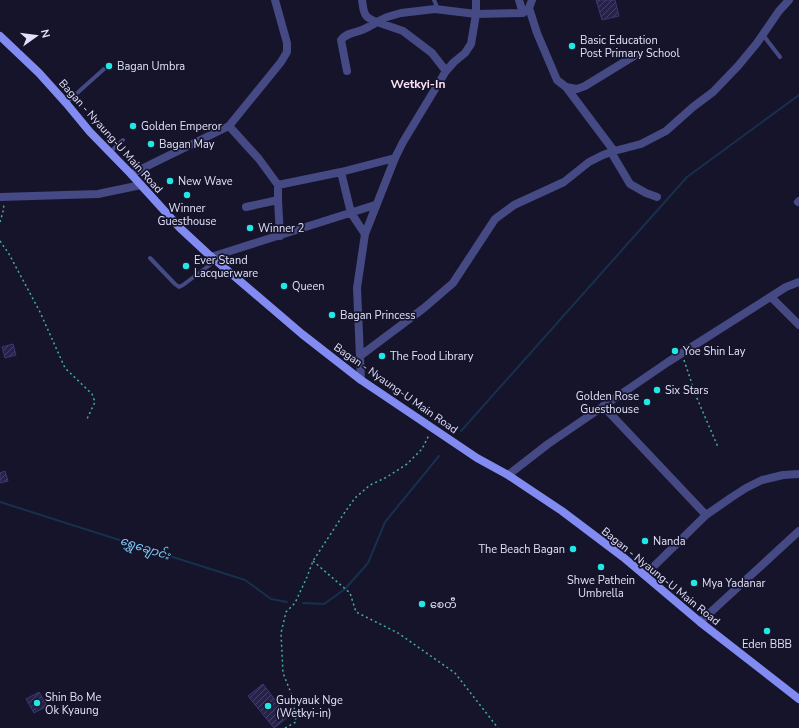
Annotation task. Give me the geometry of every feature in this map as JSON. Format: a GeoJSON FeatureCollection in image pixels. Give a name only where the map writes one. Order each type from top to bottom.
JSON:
{"type":"FeatureCollection","features":[{"type":"Feature","properties":{"kind":"main road","name":"Bagan - Nyaung-U Main Road"},"geometry":{"type":"LineString","coordinates":[[0,36],[39,73],[90,132],[180,228],[213,259],[302,334],[361,380],[477,458],[508,475],[562,511],[645,575],[700,622],[799,699]]}},
{"type":"Feature","properties":{"kind":"street"},"geometry":{"type":"LineString","coordinates":[[131,174],[229,126],[282,62],[287,52],[288,42],[275,0]]}},
{"type":"Feature","properties":{"kind":"street"},"geometry":{"type":"LineString","coordinates":[[362,0],[364,12],[368,18],[403,31],[432,54],[446,71]]}},
{"type":"Feature","properties":{"kind":"street"},"geometry":{"type":"LineString","coordinates":[[361,380],[357,288],[365,234],[394,158],[446,71],[465,53],[471,44],[476,14],[476,0]]}},
{"type":"Feature","properties":{"kind":"street"},"geometry":{"type":"LineString","coordinates":[[519,0],[528,7],[537,33],[557,80],[566,87],[612,152],[630,184],[657,197]]}},
{"type":"Feature","properties":{"kind":"street"},"geometry":{"type":"LineString","coordinates":[[360,356],[424,308],[453,283],[495,218],[514,205],[564,182],[589,162],[603,155],[641,144],[666,131],[693,107],[713,92],[738,66],[789,0]]}},
{"type":"Feature","properties":{"kind":"street"},"geometry":{"type":"LineString","coordinates":[[347,71],[341,40],[350,34],[363,30],[387,16],[438,9],[476,14],[528,7]]}},
{"type":"Feature","properties":{"kind":"street"},"geometry":{"type":"LineString","coordinates":[[566,87],[577,89],[585,86],[634,56]]}},
{"type":"Feature","properties":{"kind":"street"},"geometry":{"type":"LineString","coordinates":[[229,126],[259,159],[278,185],[280,236]]}},
{"type":"Feature","properties":{"kind":"street"},"geometry":{"type":"LineString","coordinates":[[278,185],[341,172],[394,158]]}},
{"type":"Feature","properties":{"kind":"street"},"geometry":{"type":"LineString","coordinates":[[341,172],[351,213],[365,234]]}},
{"type":"Feature","properties":{"kind":"street"},"geometry":{"type":"LineString","coordinates":[[1,199],[98,194],[141,185]]}},
{"type":"Feature","properties":{"kind":"street"},"geometry":{"type":"LineString","coordinates":[[246,207],[278,200]]}},
{"type":"Feature","properties":{"kind":"street"},"geometry":{"type":"LineString","coordinates":[[213,259],[375,205]]}},
{"type":"Feature","properties":{"kind":"street"},"geometry":{"type":"LineString","coordinates":[[508,475],[548,444],[681,353],[786,287],[799,282]]}},
{"type":"Feature","properties":{"kind":"street"},"geometry":{"type":"LineString","coordinates":[[771,297],[799,325]]}},
{"type":"Feature","properties":{"kind":"street"},"geometry":{"type":"LineString","coordinates":[[603,406],[706,515]]}},
{"type":"Feature","properties":{"kind":"street"},"geometry":{"type":"LineString","coordinates":[[645,575],[706,515],[732,497],[762,480],[783,475],[799,474]]}},
{"type":"Feature","properties":{"kind":"street"},"geometry":{"type":"LineString","coordinates":[[700,622],[799,532]]}},
{"type":"Feature","properties":{"kind":"lane"},"geometry":{"type":"LineString","coordinates":[[434,0],[438,9]]}},
{"type":"Feature","properties":{"kind":"lane"},"geometry":{"type":"LineString","coordinates":[[763,34],[780,57]]}},
{"type":"Feature","properties":{"kind":"lane"},"geometry":{"type":"LineString","coordinates":[[66,103],[104,69]]}},
{"type":"Feature","properties":{"kind":"lane"},"geometry":{"type":"LineString","coordinates":[[110,152],[123,140]]}},
{"type":"Feature","properties":{"kind":"lane"},"geometry":{"type":"LineString","coordinates":[[150,258],[179,287],[213,259]]}},
{"type":"Feature","properties":{"kind":"path"},"geometry":{"type":"LineString","coordinates":[[0,222],[4,208],[1,199]]}},
{"type":"Feature","properties":{"kind":"path"},"geometry":{"type":"LineString","coordinates":[[0,241],[9,254],[40,312],[65,368],[92,394],[94,402],[86,421]]}},
{"type":"Feature","properties":{"kind":"path"},"geometry":{"type":"LineString","coordinates":[[681,353],[696,396],[718,448]]}},
{"type":"Feature","properties":{"kind":"path"},"geometry":{"type":"LineString","coordinates":[[285,728],[296,722],[293,698],[282,673],[281,633],[286,612],[295,603],[313,561],[355,498],[370,485],[387,478],[408,464],[422,449],[433,428]]}},
{"type":"Feature","properties":{"kind":"path"},"geometry":{"type":"LineString","coordinates":[[313,561],[350,593],[356,612],[398,633],[455,673],[498,728]]}},
{"type":"Feature","properties":{"kind":"building"},"geometry":{"type":"Polygon","coordinates":[[[596,0],[615,0],[619,16],[602,20],[596,0]]]}},
{"type":"Feature","properties":{"kind":"building"},"geometry":{"type":"Polygon","coordinates":[[[13,344],[16,355],[5,358],[2,347],[13,344]]]}},
{"type":"Feature","properties":{"kind":"building"},"geometry":{"type":"Polygon","coordinates":[[[5,471],[8,481],[0,483],[0,473],[5,471]]]}},
{"type":"Feature","properties":{"kind":"building","name":"Gubyauk Nge (Wetkyi-in)"},"geometry":{"type":"Polygon","coordinates":[[[263,684],[288,717],[274,728],[248,696],[263,684]]]}},
{"type":"Feature","properties":{"kind":"building","name":"Shin Bo Me Ok Kyaung"},"geometry":{"type":"Polygon","coordinates":[[[39,692],[47,706],[34,713],[26,699],[39,692]]]}},
{"type":"Feature","properties":{"kind":"waterway"},"geometry":{"type":"LineString","coordinates":[[461,431],[687,177],[799,95]]}},
{"type":"Feature","properties":{"kind":"waterway"},"geometry":{"type":"LineString","coordinates":[[303,603],[324,604],[345,589],[368,563],[385,522],[439,456]]}},
{"type":"Feature","properties":{"kind":"waterway","name":"ရွှေချောင်း"},"geometry":{"type":"LineString","coordinates":[[0,502],[245,580],[271,599],[287,602]]}},
{"type":"Feature","properties":{"kind":"place","name":"Basic Education Post Primary School"},"geometry":{"type":"Point","coordinates":[572,46]}},
{"type":"Feature","properties":{"kind":"place","name":"Bagan Umbra"},"geometry":{"type":"Point","coordinates":[109,66]}},
{"type":"Feature","properties":{"kind":"place","name":"Golden Emperor"},"geometry":{"type":"Point","coordinates":[133,126]}},
{"type":"Feature","properties":{"kind":"place","name":"Bagan May"},"geometry":{"type":"Point","coordinates":[151,144]}},
{"type":"Feature","properties":{"kind":"place","name":"New Wave"},"geometry":{"type":"Point","coordinates":[170,181]}},
{"type":"Feature","properties":{"kind":"place","name":"Winner Guesthouse"},"geometry":{"type":"Point","coordinates":[187,195]}},
{"type":"Feature","properties":{"kind":"place","name":"Winner 2"},"geometry":{"type":"Point","coordinates":[250,228]}},
{"type":"Feature","properties":{"kind":"place","name":"Ever Stand Lacquerware"},"geometry":{"type":"Point","coordinates":[186,266]}},
{"type":"Feature","properties":{"kind":"place","name":"Queen"},"geometry":{"type":"Point","coordinates":[284,286]}},
{"type":"Feature","properties":{"kind":"place","name":"Bagan Princess"},"geometry":{"type":"Point","coordinates":[332,315]}},
{"type":"Feature","properties":{"kind":"place","name":"Yoe Shin Lay"},"geometry":{"type":"Point","coordinates":[675,351]}},
{"type":"Feature","properties":{"kind":"place","name":"The Food Library"},"geometry":{"type":"Point","coordinates":[382,356]}},
{"type":"Feature","properties":{"kind":"place","name":"Six Stars"},"geometry":{"type":"Point","coordinates":[657,390]}},
{"type":"Feature","properties":{"kind":"place","name":"Golden Rose Guesthouse"},"geometry":{"type":"Point","coordinates":[647,402]}},
{"type":"Feature","properties":{"kind":"place","name":"Nanda"},"geometry":{"type":"Point","coordinates":[645,541]}},
{"type":"Feature","properties":{"kind":"place","name":"The Beach Bagan"},"geometry":{"type":"Point","coordinates":[573,549]}},
{"type":"Feature","properties":{"kind":"place","name":"Shwe Pathein Umbrella"},"geometry":{"type":"Point","coordinates":[601,567]}},
{"type":"Feature","properties":{"kind":"place","name":"Mya Yadanar"},"geometry":{"type":"Point","coordinates":[694,583]}},
{"type":"Feature","properties":{"kind":"place","name":"စေတီ"},"geometry":{"type":"Point","coordinates":[422,604]}},
{"type":"Feature","properties":{"kind":"place","name":"Eden BBB"},"geometry":{"type":"Point","coordinates":[767,631]}},
{"type":"Feature","properties":{"kind":"place","name":"Shin Bo Me Ok Kyaung"},"geometry":{"type":"Point","coordinates":[37,703]}},
{"type":"Feature","properties":{"kind":"place","name":"Gubyauk Nge (Wetkyi-in)"},"geometry":{"type":"Point","coordinates":[268,706]}},
{"type":"Feature","properties":{"kind":"district","name":"Wetkyi-In"},"geometry":{"type":"Point","coordinates":[418,84]}}]}
